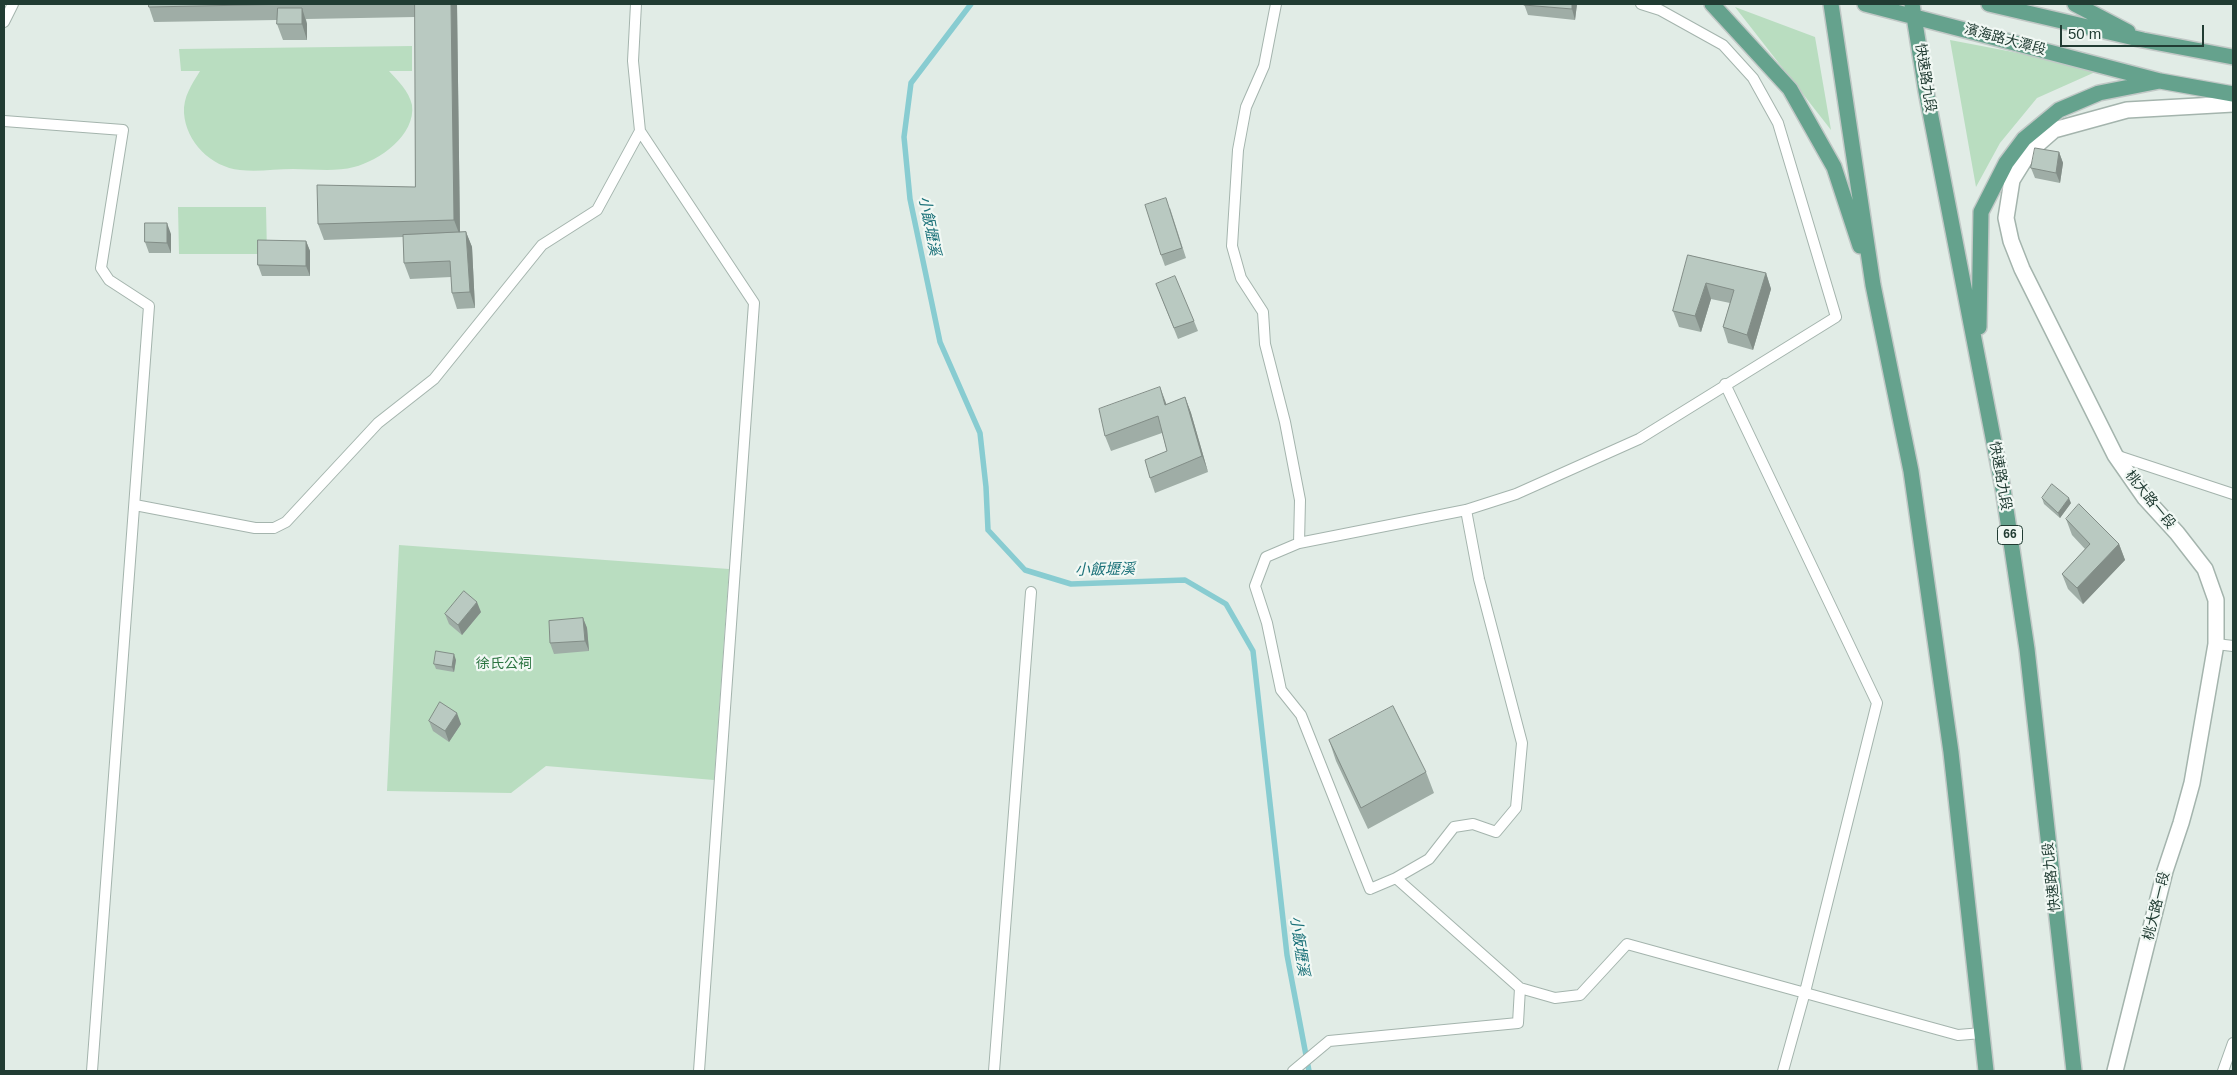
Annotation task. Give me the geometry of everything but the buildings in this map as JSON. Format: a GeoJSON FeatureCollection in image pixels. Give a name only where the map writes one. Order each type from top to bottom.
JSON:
{"type":"FeatureCollection","features":[{"type":"Feature","properties":{"kind":"main road"},"geometry":{"type":"LineString","coordinates":[[1712,4],[1790,89],[1834,167],[1873,285]]}},
{"type":"Feature","properties":{"kind":"main road"},"geometry":{"type":"LineString","coordinates":[[1831,4],[1873,285],[1911,471],[1951,752],[1986,1071]]}},
{"type":"Feature","properties":{"kind":"main road","name":"濱海路大潭段"},"geometry":{"type":"LineString","coordinates":[[1865,4],[1914,10],[2160,81],[2233,94]]}},
{"type":"Feature","properties":{"kind":"main road"},"geometry":{"type":"LineString","coordinates":[[1989,4],[2143,40],[2233,58]]}},
{"type":"Feature","properties":{"kind":"main road"},"geometry":{"type":"LineString","coordinates":[[2075,4],[2143,40]]}},
{"type":"Feature","properties":{"kind":"main road","name":"快速路九段"},"geometry":{"type":"LineString","coordinates":[[1914,10],[1926,91],[2003,489],[2027,649],[2074,1071]]}},
{"type":"Feature","properties":{"kind":"main road"},"geometry":{"type":"LineString","coordinates":[[1978,358],[1981,212],[2006,164],[2024,138],[2058,110],[2099,93],[2160,81]]}},
{"type":"Feature","properties":{"kind":"street","name":"桃大路一段"},"geometry":{"type":"LineString","coordinates":[[2115,1071],[2165,871],[2192,783],[2216,644],[2216,600],[2205,569],[2177,533],[2145,498],[2115,455],[2022,269],[2011,241],[2006,218],[2012,180],[2030,151],[2054,130],[2127,110],[2233,104]]}},
{"type":"Feature","properties":{"kind":"lane"},"geometry":{"type":"LineString","coordinates":[[4,22],[13,4]]}},
{"type":"Feature","properties":{"kind":"lane"},"geometry":{"type":"LineString","coordinates":[[636,4],[633,61],[640,131],[754,303],[699,1071]]}},
{"type":"Feature","properties":{"kind":"lane"},"geometry":{"type":"LineString","coordinates":[[1276,4],[1264,66],[1246,108],[1238,150],[1232,246],[1241,278],[1263,312],[1265,344],[1285,422],[1300,500],[1299,543]]}},
{"type":"Feature","properties":{"kind":"lane"},"geometry":{"type":"LineString","coordinates":[[1466,510],[1479,579],[1522,743],[1516,808],[1496,832],[1473,824],[1454,827],[1429,859],[1396,878],[1370,889],[1301,715],[1281,690],[1268,623],[1255,586],[1266,557],[1299,543],[1466,510],[1516,494],[1639,439],[1836,317],[1802,198],[1778,123],[1753,78],[1723,45],[1660,10],[1641,4]]}},
{"type":"Feature","properties":{"kind":"lane"},"geometry":{"type":"LineString","coordinates":[[4,121],[123,130],[101,268],[109,280],[149,306],[92,1071]]}},
{"type":"Feature","properties":{"kind":"lane"},"geometry":{"type":"LineString","coordinates":[[135,505],[254,528],[274,528],[286,522],[378,423],[434,379],[542,246],[598,210],[640,131]]}},
{"type":"Feature","properties":{"kind":"lane"},"geometry":{"type":"LineString","coordinates":[[1725,384],[1876,703],[1805,992],[1783,1071]]}},
{"type":"Feature","properties":{"kind":"lane"},"geometry":{"type":"LineString","coordinates":[[2115,455],[2233,494]]}},
{"type":"Feature","properties":{"kind":"lane"},"geometry":{"type":"LineString","coordinates":[[994,1071],[1031,592]]}},
{"type":"Feature","properties":{"kind":"lane"},"geometry":{"type":"LineString","coordinates":[[2216,644],[2233,646]]}},
{"type":"Feature","properties":{"kind":"lane"},"geometry":{"type":"LineString","coordinates":[[1396,878],[1520,988],[1555,998],[1580,995],[1626,944],[1958,1035],[1982,1033]]}},
{"type":"Feature","properties":{"kind":"lane"},"geometry":{"type":"LineString","coordinates":[[1293,1071],[1329,1041],[1518,1023],[1520,988]]}},
{"type":"Feature","properties":{"kind":"lane"},"geometry":{"type":"LineString","coordinates":[[2223,1071],[2233,1043]]}},
{"type":"Feature","properties":{"kind":"green space"},"geometry":{"type":"Polygon","coordinates":[[[1735,7],[1815,37],[1831,130],[1735,7]]]}},
{"type":"Feature","properties":{"kind":"green space"},"geometry":{"type":"Polygon","coordinates":[[[1950,40],[2102,69],[2037,98],[2000,143],[1976,187],[1950,40]]]}},
{"type":"Feature","properties":{"kind":"green space"},"geometry":{"type":"Polygon","coordinates":[[[412,46],[412,71],[389,71],[403,86],[411,100],[412,116],[408,126],[394,145],[364,164],[347,169],[332,170],[253,171],[229,168],[219,164],[202,151],[195,143],[186,124],[185,102],[200,71],[181,71],[179,49],[412,46]]]}},
{"type":"Feature","properties":{"kind":"green space"},"geometry":{"type":"Polygon","coordinates":[[[178,207],[266,207],[267,254],[179,254],[178,207]]]}},
{"type":"Feature","properties":{"kind":"green space","name":"徐氏公祠"},"geometry":{"type":"Polygon","coordinates":[[[399,545],[729,569],[714,780],[546,766],[511,793],[387,791],[399,545]]]}},
{"type":"Feature","properties":{"kind":"waterway","name":"小飯壢溪"},"geometry":{"type":"LineString","coordinates":[[971,4],[911,83],[904,137],[910,199],[940,342],[980,433],[986,487],[988,530],[1025,570],[1071,584],[1185,580],[1226,604],[1253,651],[1287,955],[1309,1071]]}}]}
